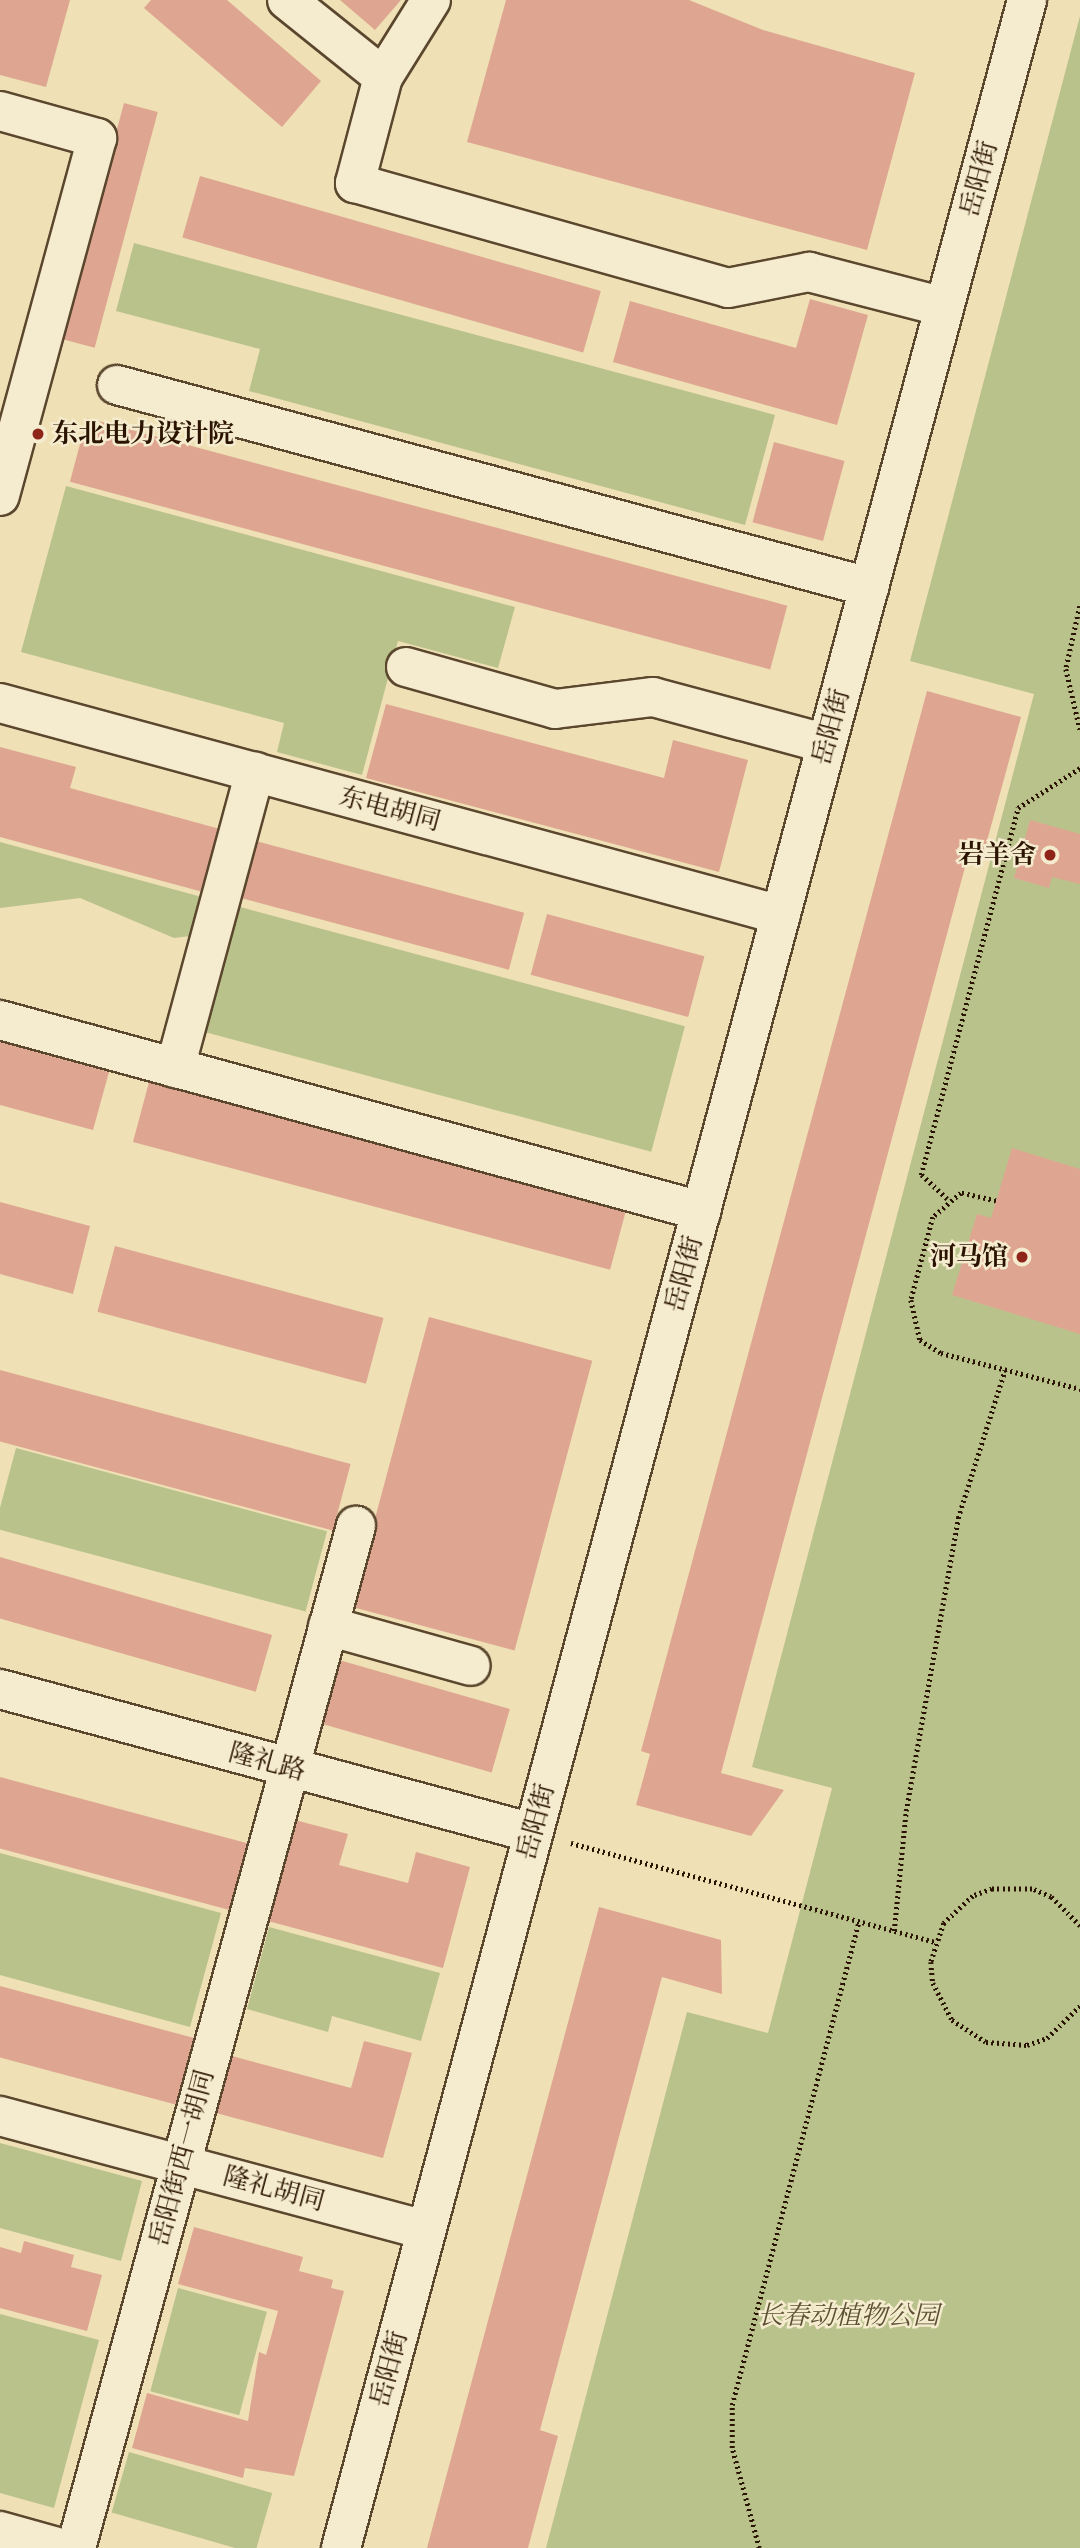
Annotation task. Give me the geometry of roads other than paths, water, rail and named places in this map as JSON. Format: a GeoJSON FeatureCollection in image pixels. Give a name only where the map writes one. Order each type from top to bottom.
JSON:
{"type":"FeatureCollection","features":[{"type":"Feature","properties":{"kind":"street"},"geometry":{"type":"LineString","coordinates":[[288,0],[383,77]]}},
{"type":"Feature","properties":{"kind":"street"},"geometry":{"type":"LineString","coordinates":[[431,0],[383,77],[355,183],[728,288],[809,272],[944,306]]}},
{"type":"Feature","properties":{"kind":"street","name":"岳阳街"},"geometry":{"type":"LineString","coordinates":[[341,2548],[1027,0]]}},
{"type":"Feature","properties":{"kind":"street"},"geometry":{"type":"LineString","coordinates":[[0,111],[97,138],[0,496]]}},
{"type":"Feature","properties":{"kind":"street"},"geometry":{"type":"LineString","coordinates":[[117,385],[869,587]]}},
{"type":"Feature","properties":{"kind":"street"},"geometry":{"type":"LineString","coordinates":[[406,667],[555,709],[653,697],[827,744]]}},
{"type":"Feature","properties":{"kind":"street","name":"东电胡同"},"geometry":{"type":"LineString","coordinates":[[0,703],[780,915]]}},
{"type":"Feature","properties":{"kind":"street"},"geometry":{"type":"LineString","coordinates":[[175,1068],[255,772]]}},
{"type":"Feature","properties":{"kind":"street"},"geometry":{"type":"LineString","coordinates":[[0,1020],[701,1211]]}},
{"type":"Feature","properties":{"kind":"street","name":"岳阳街西一胡同"},"geometry":{"type":"LineString","coordinates":[[76,2548],[356,1526]]}},
{"type":"Feature","properties":{"kind":"street"},"geometry":{"type":"LineString","coordinates":[[328,1626],[471,1666]]}},
{"type":"Feature","properties":{"kind":"street","name":"隆礼路"},"geometry":{"type":"LineString","coordinates":[[0,1689],[533,1833]]}},
{"type":"Feature","properties":{"kind":"street","name":"隆礼胡同"},"geometry":{"type":"LineString","coordinates":[[0,2116],[426,2230]]}},
{"type":"Feature","properties":{"kind":"street"},"geometry":{"type":"LineString","coordinates":[[0,2531],[61,2548]]}},
{"type":"Feature","properties":{"kind":"place","name":"东北电力设计院"},"geometry":{"type":"Point","coordinates":[38,434]}},
{"type":"Feature","properties":{"kind":"place","name":"岩羊舍"},"geometry":{"type":"Point","coordinates":[1050,855]}},
{"type":"Feature","properties":{"kind":"place","name":"河马馆"},"geometry":{"type":"Point","coordinates":[1022,1257]}},
{"type":"Feature","properties":{"kind":"park label","name":"长春动植物公园"},"geometry":{"type":"Point","coordinates":[848,2316]}}]}
